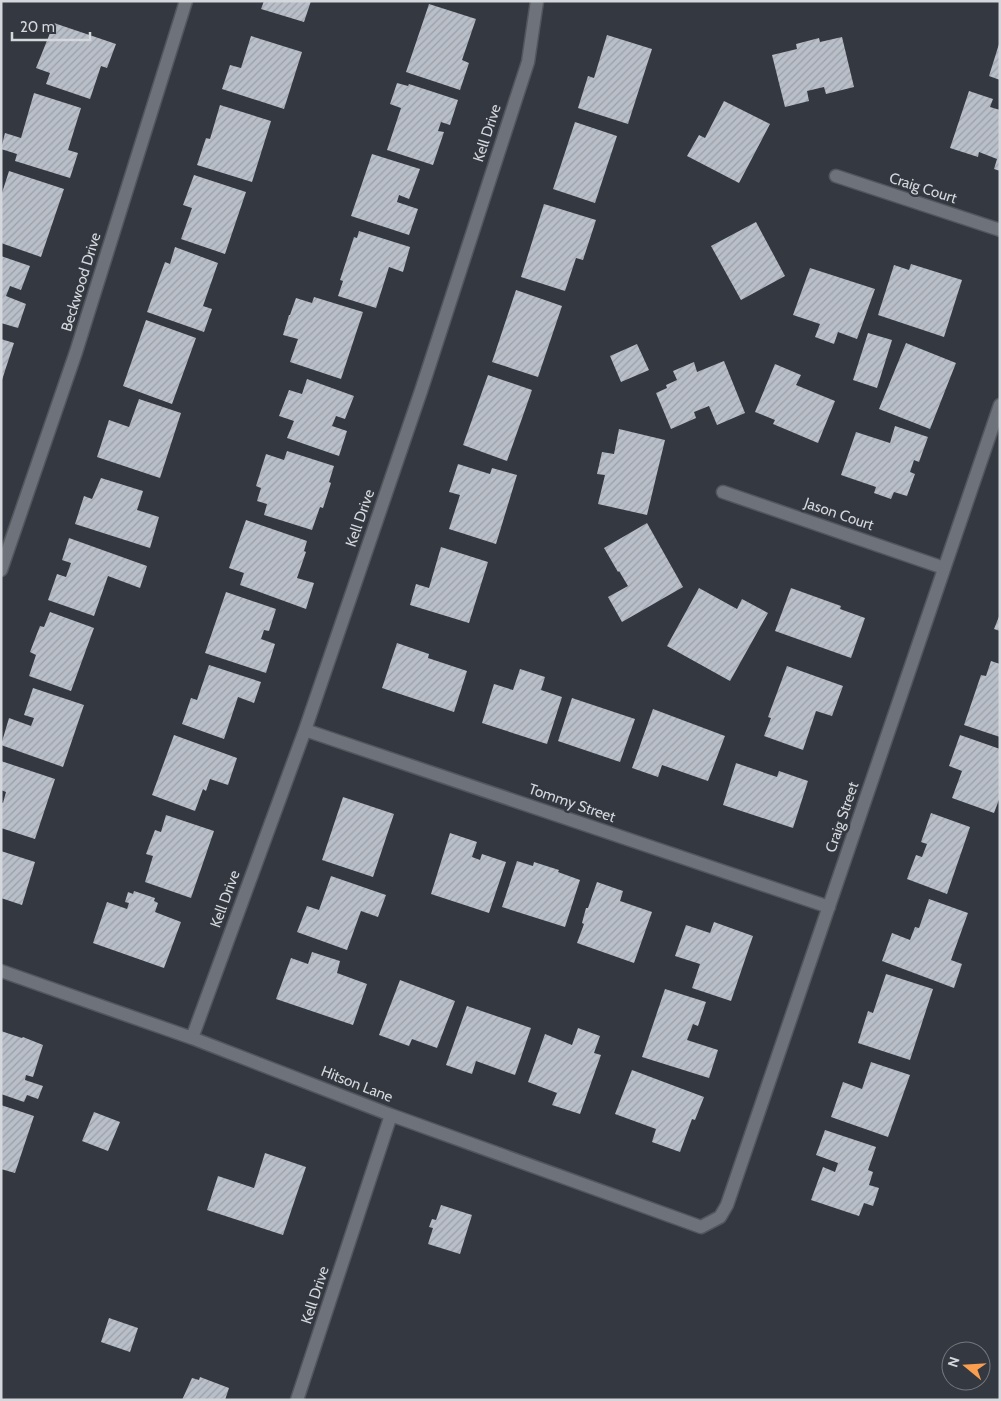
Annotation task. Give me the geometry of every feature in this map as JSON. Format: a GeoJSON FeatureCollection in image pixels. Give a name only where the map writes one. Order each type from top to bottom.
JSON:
{"type":"FeatureCollection","features":[{"type":"Feature","properties":{"kind":"street","name":"Beckwood Drive"},"geometry":{"type":"LineString","coordinates":[[1,570],[76,352],[186,1]]}},
{"type":"Feature","properties":{"kind":"street","name":"Kell Drive"},"geometry":{"type":"LineString","coordinates":[[192,1038],[305,730],[421,391],[528,62],[537,1]]}},
{"type":"Feature","properties":{"kind":"street","name":"Craig Court"},"geometry":{"type":"LineString","coordinates":[[836,176],[1000,230]]}},
{"type":"Feature","properties":{"kind":"street","name":"Craig Street"},"geometry":{"type":"LineString","coordinates":[[701,1226],[720,1217],[727,1205],[1000,405]]}},
{"type":"Feature","properties":{"kind":"street","name":"Jason Court"},"geometry":{"type":"LineString","coordinates":[[724,492],[944,568]]}},
{"type":"Feature","properties":{"kind":"street","name":"Tommy Street"},"geometry":{"type":"LineString","coordinates":[[305,730],[829,907]]}},
{"type":"Feature","properties":{"kind":"street","name":"Hitson Lane"},"geometry":{"type":"LineString","coordinates":[[1,971],[192,1038],[391,1115],[701,1226]]}},
{"type":"Feature","properties":{"kind":"street","name":"Kell Drive"},"geometry":{"type":"LineString","coordinates":[[297,1400],[391,1115]]}},
{"type":"Feature","properties":{"kind":"building"},"geometry":{"type":"Polygon","coordinates":[[[264,1],[311,1],[304,22],[261,9],[264,1]]]}},
{"type":"Feature","properties":{"kind":"building"},"geometry":{"type":"Polygon","coordinates":[[[429,4],[476,19],[462,60],[469,63],[460,90],[406,72],[429,4]]]}},
{"type":"Feature","properties":{"kind":"building"},"geometry":{"type":"Polygon","coordinates":[[[54,23],[116,44],[107,68],[101,66],[90,99],[46,84],[50,73],[36,68],[54,23]]]}},
{"type":"Feature","properties":{"kind":"building"},"geometry":{"type":"Polygon","coordinates":[[[607,35],[652,49],[628,124],[578,108],[588,76],[594,78],[607,35]]]}},
{"type":"Feature","properties":{"kind":"building"},"geometry":{"type":"Polygon","coordinates":[[[251,36],[302,52],[284,109],[222,89],[230,65],[241,68],[251,36]]]}},
{"type":"Feature","properties":{"kind":"building"},"geometry":{"type":"Polygon","coordinates":[[[842,37],[854,87],[826,94],[824,87],[807,91],[809,101],[785,107],[772,55],[797,49],[796,44],[819,38],[820,42],[842,37]]]}},
{"type":"Feature","properties":{"kind":"building"},"geometry":{"type":"Polygon","coordinates":[[[1000,44],[1000,80],[989,76],[1000,44]]]}},
{"type":"Feature","properties":{"kind":"building"},"geometry":{"type":"Polygon","coordinates":[[[397,83],[408,86],[409,84],[458,100],[450,125],[441,122],[438,131],[444,132],[433,165],[387,150],[401,108],[390,104],[397,83]]]}},
{"type":"Feature","properties":{"kind":"building"},"geometry":{"type":"Polygon","coordinates":[[[969,91],[993,99],[990,107],[1000,110],[1000,171],[994,169],[997,159],[979,152],[978,157],[950,148],[969,91]]]}},
{"type":"Feature","properties":{"kind":"building"},"geometry":{"type":"Polygon","coordinates":[[[34,93],[81,108],[68,150],[78,153],[70,178],[15,161],[17,154],[1,149],[5,133],[21,138],[34,93]]]}},
{"type":"Feature","properties":{"kind":"building"},"geometry":{"type":"Polygon","coordinates":[[[724,101],[770,124],[739,183],[687,156],[699,135],[705,138],[724,101]]]}},
{"type":"Feature","properties":{"kind":"building"},"geometry":{"type":"Polygon","coordinates":[[[220,105],[271,121],[252,182],[197,165],[206,138],[210,139],[220,105]]]}},
{"type":"Feature","properties":{"kind":"building"},"geometry":{"type":"Polygon","coordinates":[[[575,122],[617,136],[595,203],[553,189],[575,122]]]}},
{"type":"Feature","properties":{"kind":"building"},"geometry":{"type":"Polygon","coordinates":[[[372,154],[420,169],[409,199],[399,195],[397,202],[418,209],[409,235],[351,216],[372,154]]]}},
{"type":"Feature","properties":{"kind":"building"},"geometry":{"type":"Polygon","coordinates":[[[9,171],[64,189],[41,257],[1,243],[1,196],[9,171]]]}},
{"type":"Feature","properties":{"kind":"building"},"geometry":{"type":"Polygon","coordinates":[[[194,175],[246,192],[225,254],[181,239],[192,208],[183,205],[194,175]]]}},
{"type":"Feature","properties":{"kind":"building"},"geometry":{"type":"Polygon","coordinates":[[[544,204],[596,220],[583,260],[576,258],[565,291],[521,277],[544,204]]]}},
{"type":"Feature","properties":{"kind":"building"},"geometry":{"type":"Polygon","coordinates":[[[756,222],[785,276],[741,300],[711,246],[756,222]]]}},
{"type":"Feature","properties":{"kind":"building"},"geometry":{"type":"Polygon","coordinates":[[[359,231],[410,247],[403,272],[389,267],[376,308],[338,296],[343,281],[340,280],[354,237],[357,238],[359,231]]]}},
{"type":"Feature","properties":{"kind":"building"},"geometry":{"type":"Polygon","coordinates":[[[175,247],[218,263],[203,306],[212,309],[204,332],[147,312],[165,262],[170,264],[175,247]]]}},
{"type":"Feature","properties":{"kind":"building"},"geometry":{"type":"Polygon","coordinates":[[[1,256],[30,266],[21,290],[10,286],[6,296],[26,304],[18,328],[1,323],[1,256]]]}},
{"type":"Feature","properties":{"kind":"building"},"geometry":{"type":"Polygon","coordinates":[[[911,264],[962,280],[944,337],[878,315],[894,265],[909,270],[911,264]]]}},
{"type":"Feature","properties":{"kind":"building"},"geometry":{"type":"Polygon","coordinates":[[[810,268],[875,289],[857,339],[838,332],[834,344],[815,337],[820,324],[793,315],[810,268]]]}},
{"type":"Feature","properties":{"kind":"building"},"geometry":{"type":"Polygon","coordinates":[[[516,290],[562,306],[538,377],[492,362],[516,290]]]}},
{"type":"Feature","properties":{"kind":"building"},"geometry":{"type":"Polygon","coordinates":[[[314,297],[363,312],[341,379],[290,362],[298,339],[283,335],[289,315],[296,298],[312,303],[314,297]]]}},
{"type":"Feature","properties":{"kind":"building"},"geometry":{"type":"Polygon","coordinates":[[[146,320],[196,338],[172,404],[123,386],[146,320]]]}},
{"type":"Feature","properties":{"kind":"building"},"geometry":{"type":"Polygon","coordinates":[[[868,333],[892,340],[877,388],[853,380],[868,333]]]}},
{"type":"Feature","properties":{"kind":"building"},"geometry":{"type":"Polygon","coordinates":[[[1,339],[14,343],[2,380],[1,380],[1,339]]]}},
{"type":"Feature","properties":{"kind":"building"},"geometry":{"type":"Polygon","coordinates":[[[906,343],[956,363],[930,429],[879,409],[906,343]]]}},
{"type":"Feature","properties":{"kind":"building"},"geometry":{"type":"Polygon","coordinates":[[[637,344],[649,370],[621,382],[610,356],[637,344]]]}},
{"type":"Feature","properties":{"kind":"building"},"geometry":{"type":"Polygon","coordinates":[[[724,361],[745,413],[717,425],[709,406],[694,412],[696,418],[671,429],[656,393],[667,388],[666,385],[677,380],[673,371],[694,362],[697,372],[724,361]]]}},
{"type":"Feature","properties":{"kind":"building"},"geometry":{"type":"Polygon","coordinates":[[[775,364],[801,375],[796,385],[835,401],[818,443],[773,424],[775,420],[755,412],[775,364]]]}},
{"type":"Feature","properties":{"kind":"building"},"geometry":{"type":"Polygon","coordinates":[[[488,375],[532,390],[507,461],[463,445],[488,375]]]}},
{"type":"Feature","properties":{"kind":"building"},"geometry":{"type":"Polygon","coordinates":[[[307,379],[354,396],[345,419],[336,416],[332,426],[347,431],[339,456],[287,438],[294,421],[279,416],[289,390],[302,394],[307,379]]]}},
{"type":"Feature","properties":{"kind":"building"},"geometry":{"type":"Polygon","coordinates":[[[139,399],[181,413],[160,478],[97,457],[109,420],[129,427],[139,399]]]}},
{"type":"Feature","properties":{"kind":"building"},"geometry":{"type":"Polygon","coordinates":[[[895,426],[928,437],[919,462],[914,460],[910,472],[915,474],[907,496],[894,492],[891,499],[874,493],[876,487],[841,475],[856,432],[890,443],[895,426]]]}},
{"type":"Feature","properties":{"kind":"building"},"geometry":{"type":"Polygon","coordinates":[[[619,429],[665,440],[647,515],[598,504],[605,475],[597,474],[602,452],[614,454],[619,429]]]}},
{"type":"Feature","properties":{"kind":"building"},"geometry":{"type":"Polygon","coordinates":[[[287,451],[334,466],[323,508],[320,507],[312,530],[264,515],[267,504],[257,501],[261,488],[256,486],[266,454],[284,460],[287,451]]]}},
{"type":"Feature","properties":{"kind":"building"},"geometry":{"type":"Polygon","coordinates":[[[458,464],[490,474],[492,468],[517,475],[496,544],[449,529],[460,495],[449,492],[458,464]]]}},
{"type":"Feature","properties":{"kind":"building"},"geometry":{"type":"Polygon","coordinates":[[[101,478],[143,491],[137,510],[159,517],[150,548],[75,524],[84,496],[92,499],[101,478]]]}},
{"type":"Feature","properties":{"kind":"building"},"geometry":{"type":"Polygon","coordinates":[[[246,520],[307,541],[304,551],[306,552],[297,578],[314,583],[306,609],[240,585],[244,573],[229,568],[246,520]]]}},
{"type":"Feature","properties":{"kind":"building"},"geometry":{"type":"Polygon","coordinates":[[[647,523],[683,587],[622,622],[608,597],[628,586],[604,548],[647,523]]]}},
{"type":"Feature","properties":{"kind":"building"},"geometry":{"type":"Polygon","coordinates":[[[69,538],[147,566],[140,588],[108,576],[94,616],[48,600],[57,574],[66,577],[71,563],[62,560],[69,538]]]}},
{"type":"Feature","properties":{"kind":"building"},"geometry":{"type":"Polygon","coordinates":[[[441,547],[488,562],[469,623],[410,605],[416,584],[429,588],[441,547]]]}},
{"type":"Feature","properties":{"kind":"building"},"geometry":{"type":"Polygon","coordinates":[[[699,588],[737,609],[742,599],[768,613],[730,681],[667,646],[699,588]]]}},
{"type":"Feature","properties":{"kind":"building"},"geometry":{"type":"Polygon","coordinates":[[[791,588],[841,606],[840,609],[865,618],[851,658],[775,631],[791,588]]]}},
{"type":"Feature","properties":{"kind":"building"},"geometry":{"type":"Polygon","coordinates":[[[226,592],[276,609],[269,631],[264,630],[261,639],[275,644],[266,673],[205,653],[226,592]]]}},
{"type":"Feature","properties":{"kind":"building"},"geometry":{"type":"Polygon","coordinates":[[[50,612],[94,628],[71,691],[29,676],[36,655],[30,652],[40,626],[44,627],[50,612]]]}},
{"type":"Feature","properties":{"kind":"building"},"geometry":{"type":"Polygon","coordinates":[[[1000,614],[1000,631],[994,629],[1000,614]]]}},
{"type":"Feature","properties":{"kind":"building"},"geometry":{"type":"Polygon","coordinates":[[[397,643],[429,654],[428,658],[467,671],[454,712],[382,688],[397,643]]]}},
{"type":"Feature","properties":{"kind":"building"},"geometry":{"type":"Polygon","coordinates":[[[991,661],[1000,664],[1000,737],[964,725],[981,675],[986,676],[991,661]]]}},
{"type":"Feature","properties":{"kind":"building"},"geometry":{"type":"Polygon","coordinates":[[[209,665],[261,682],[254,703],[238,697],[224,739],[182,724],[191,698],[197,700],[209,665]]]}},
{"type":"Feature","properties":{"kind":"building"},"geometry":{"type":"Polygon","coordinates":[[[787,666],[843,686],[832,716],[816,711],[803,750],[764,736],[771,718],[768,717],[787,666]]]}},
{"type":"Feature","properties":{"kind":"building"},"geometry":{"type":"Polygon","coordinates":[[[520,669],[545,677],[541,690],[562,697],[547,744],[482,723],[494,684],[513,690],[520,669]]]}},
{"type":"Feature","properties":{"kind":"building"},"geometry":{"type":"Polygon","coordinates":[[[33,688],[84,705],[63,767],[1,745],[9,718],[31,726],[34,718],[24,715],[33,688]]]}},
{"type":"Feature","properties":{"kind":"building"},"geometry":{"type":"Polygon","coordinates":[[[572,698],[635,719],[620,762],[558,741],[572,698]]]}},
{"type":"Feature","properties":{"kind":"building"},"geometry":{"type":"Polygon","coordinates":[[[653,709],[725,736],[708,781],[662,765],[658,777],[632,768],[653,709]]]}},
{"type":"Feature","properties":{"kind":"building"},"geometry":{"type":"Polygon","coordinates":[[[174,735],[237,758],[228,785],[210,779],[206,791],[203,789],[195,811],[152,795],[174,735]]]}},
{"type":"Feature","properties":{"kind":"building"},"geometry":{"type":"Polygon","coordinates":[[[960,735],[1000,749],[1000,797],[994,813],[952,798],[962,771],[949,766],[960,735]]]}},
{"type":"Feature","properties":{"kind":"building"},"geometry":{"type":"Polygon","coordinates":[[[1,761],[55,779],[35,839],[1,828],[1,802],[3,803],[6,792],[1,790],[1,761]]]}},
{"type":"Feature","properties":{"kind":"building"},"geometry":{"type":"Polygon","coordinates":[[[736,763],[777,777],[779,771],[808,781],[793,828],[723,805],[736,763]]]}},
{"type":"Feature","properties":{"kind":"building"},"geometry":{"type":"Polygon","coordinates":[[[343,797],[394,814],[373,877],[322,860],[343,797]]]}},
{"type":"Feature","properties":{"kind":"building"},"geometry":{"type":"Polygon","coordinates":[[[931,813],[970,827],[947,894],[907,879],[916,855],[922,857],[927,844],[921,842],[931,813]]]}},
{"type":"Feature","properties":{"kind":"building"},"geometry":{"type":"Polygon","coordinates":[[[166,815],[214,831],[191,898],[145,882],[153,856],[146,854],[155,830],[161,832],[166,815]]]}},
{"type":"Feature","properties":{"kind":"building"},"geometry":{"type":"Polygon","coordinates":[[[450,833],[477,842],[472,857],[480,860],[482,854],[506,862],[489,913],[431,894],[450,833]]]}},
{"type":"Feature","properties":{"kind":"building"},"geometry":{"type":"Polygon","coordinates":[[[1,851],[35,862],[22,905],[1,898],[1,851]]]}},
{"type":"Feature","properties":{"kind":"building"},"geometry":{"type":"Polygon","coordinates":[[[517,861],[533,866],[534,862],[559,870],[558,872],[580,880],[565,927],[502,907],[517,861]]]}},
{"type":"Feature","properties":{"kind":"building"},"geometry":{"type":"Polygon","coordinates":[[[331,876],[386,895],[378,917],[361,911],[347,950],[297,932],[307,906],[319,910],[331,876]]]}},
{"type":"Feature","properties":{"kind":"building"},"geometry":{"type":"Polygon","coordinates":[[[597,882],[623,891],[620,901],[652,912],[634,963],[577,943],[584,924],[582,923],[586,908],[588,908],[597,882]]]}},
{"type":"Feature","properties":{"kind":"building"},"geometry":{"type":"Polygon","coordinates":[[[134,891],[155,898],[154,901],[158,903],[155,912],[181,922],[164,968],[93,943],[107,902],[127,909],[129,903],[125,902],[128,892],[133,894],[134,891]]]}},
{"type":"Feature","properties":{"kind":"building"},"geometry":{"type":"Polygon","coordinates":[[[929,899],[968,913],[951,960],[962,964],[954,988],[882,961],[892,933],[910,940],[915,927],[919,928],[929,899]]]}},
{"type":"Feature","properties":{"kind":"building"},"geometry":{"type":"Polygon","coordinates":[[[714,922],[753,936],[731,1001],[692,988],[700,964],[675,956],[686,925],[710,933],[714,922]]]}},
{"type":"Feature","properties":{"kind":"building"},"geometry":{"type":"Polygon","coordinates":[[[312,952],[340,961],[337,973],[367,984],[353,1025],[276,999],[291,958],[308,964],[312,952]]]}},
{"type":"Feature","properties":{"kind":"building"},"geometry":{"type":"Polygon","coordinates":[[[886,974],[933,989],[910,1060],[858,1043],[868,1011],[873,1013],[886,974]]]}},
{"type":"Feature","properties":{"kind":"building"},"geometry":{"type":"Polygon","coordinates":[[[400,980],[455,1001],[437,1048],[412,1039],[409,1046],[379,1035],[400,980]]]}},
{"type":"Feature","properties":{"kind":"building"},"geometry":{"type":"Polygon","coordinates":[[[665,989],[706,1002],[698,1026],[693,1024],[687,1040],[718,1050],[709,1078],[642,1057],[665,989]]]}},
{"type":"Feature","properties":{"kind":"building"},"geometry":{"type":"Polygon","coordinates":[[[467,1006],[531,1028],[515,1075],[476,1061],[472,1074],[446,1065],[467,1006]]]}},
{"type":"Feature","properties":{"kind":"building"},"geometry":{"type":"Polygon","coordinates":[[[578,1028],[600,1036],[594,1053],[601,1055],[580,1114],[552,1105],[557,1093],[528,1082],[545,1034],[572,1045],[578,1028]]]}},
{"type":"Feature","properties":{"kind":"building"},"geometry":{"type":"Polygon","coordinates":[[[1,1031],[43,1045],[33,1077],[26,1075],[25,1080],[43,1086],[38,1099],[27,1095],[24,1102],[1,1094],[1,1031]]]}},
{"type":"Feature","properties":{"kind":"building"},"geometry":{"type":"Polygon","coordinates":[[[871,1062],[910,1075],[888,1137],[831,1117],[843,1082],[862,1089],[871,1062]]]}},
{"type":"Feature","properties":{"kind":"building"},"geometry":{"type":"Polygon","coordinates":[[[632,1070],[704,1097],[695,1120],[692,1119],[680,1152],[652,1142],[656,1129],[615,1114],[632,1070]]]}},
{"type":"Feature","properties":{"kind":"building"},"geometry":{"type":"Polygon","coordinates":[[[1,1105],[34,1116],[15,1173],[1,1169],[1,1105]]]}},
{"type":"Feature","properties":{"kind":"building"},"geometry":{"type":"Polygon","coordinates":[[[94,1112],[120,1122],[108,1151],[82,1141],[94,1112]]]}},
{"type":"Feature","properties":{"kind":"building"},"geometry":{"type":"Polygon","coordinates":[[[825,1130],[876,1147],[868,1170],[873,1172],[869,1185],[879,1188],[873,1206],[864,1203],[859,1216],[811,1200],[823,1167],[835,1172],[838,1163],[816,1155],[825,1130]]]}},
{"type":"Feature","properties":{"kind":"building"},"geometry":{"type":"Polygon","coordinates":[[[265,1153],[306,1167],[283,1235],[207,1210],[218,1176],[254,1188],[265,1153]]]}},
{"type":"Feature","properties":{"kind":"building"},"geometry":{"type":"Polygon","coordinates":[[[441,1205],[472,1215],[460,1254],[428,1244],[433,1228],[429,1227],[432,1219],[436,1220],[441,1205]]]}},
{"type":"Feature","properties":{"kind":"building"},"geometry":{"type":"Polygon","coordinates":[[[109,1318],[138,1328],[130,1352],[101,1342],[109,1318]]]}},
{"type":"Feature","properties":{"kind":"building"},"geometry":{"type":"Polygon","coordinates":[[[200,1377],[229,1388],[225,1400],[182,1400],[192,1378],[199,1380],[200,1377]]]}}]}
